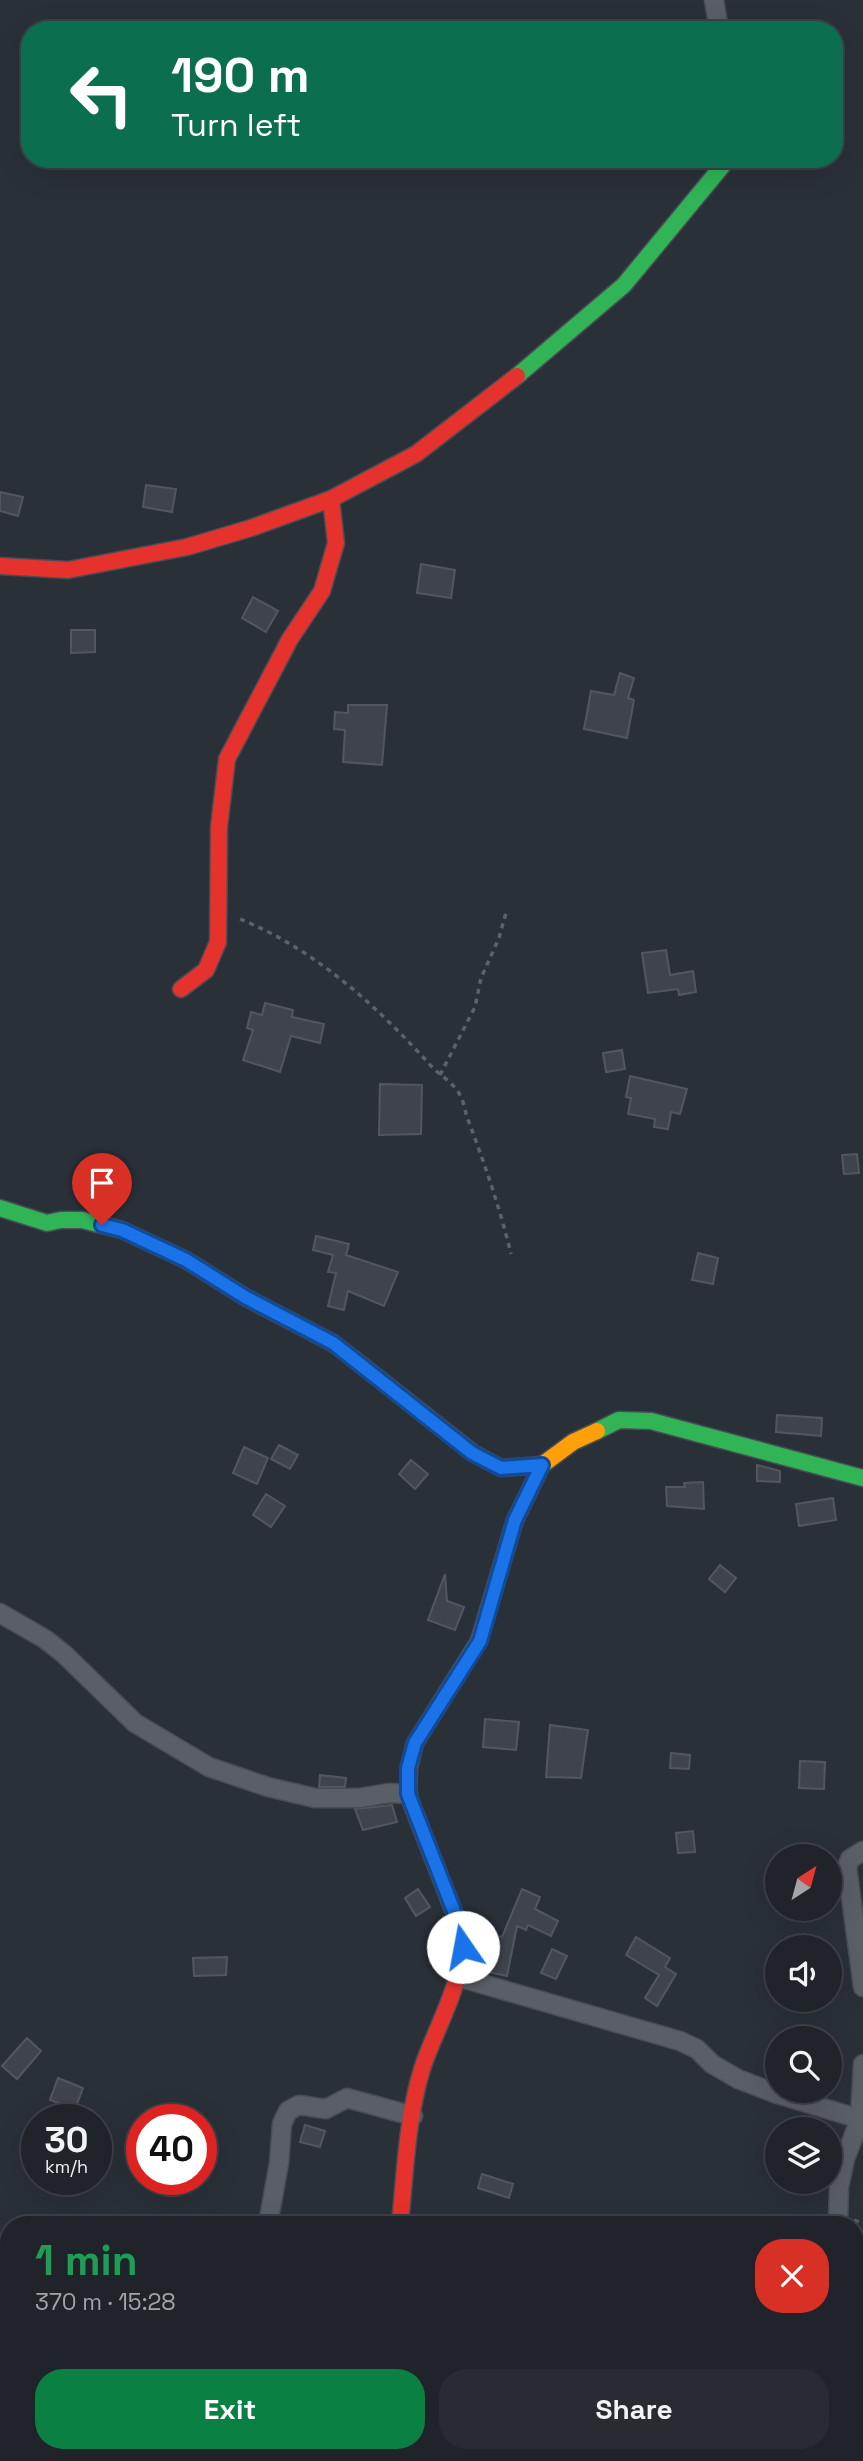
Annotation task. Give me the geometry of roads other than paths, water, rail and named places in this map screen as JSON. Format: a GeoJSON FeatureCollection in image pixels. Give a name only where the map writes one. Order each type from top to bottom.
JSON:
{"type":"FeatureCollection","features":[{"type":"Feature","properties":{"kind":"street"},"geometry":{"type":"LineString","coordinates":[[714,0],[718,21]]}},
{"type":"Feature","properties":{"kind":"street"},"geometry":{"type":"LineString","coordinates":[[0,566],[68,570],[187,547],[251,528],[331,499],[416,454],[506,386],[624,285],[721,168]]}},
{"type":"Feature","properties":{"kind":"street"},"geometry":{"type":"LineString","coordinates":[[181,989],[200,979],[213,960],[218,942],[219,827],[227,759],[290,639],[322,591],[336,543],[331,499]]}},
{"type":"Feature","properties":{"kind":"street"},"geometry":{"type":"LineString","coordinates":[[0,1208],[47,1223],[82,1220],[122,1230],[186,1260],[245,1297],[333,1343],[472,1453],[501,1468],[542,1465]]}},
{"type":"Feature","properties":{"kind":"street"},"geometry":{"type":"LineString","coordinates":[[401,2216],[413,2116],[422,2070],[458,1977],[463,1947],[461,1930],[408,1794],[408,1768],[415,1743],[480,1641],[515,1520],[542,1465],[573,1442],[608,1424],[619,1420],[651,1421],[863,1478]]}},
{"type":"Feature","properties":{"kind":"street"},"geometry":{"type":"LineString","coordinates":[[0,1613],[45,1639],[64,1654],[135,1723],[209,1767],[268,1787],[315,1798],[408,1794]]}},
{"type":"Feature","properties":{"kind":"street"},"geometry":{"type":"LineString","coordinates":[[863,1851],[850,1859],[847,1867],[863,1987]]}},
{"type":"Feature","properties":{"kind":"street"},"geometry":{"type":"LineString","coordinates":[[458,1977],[680,2041],[697,2049],[712,2064],[738,2079],[777,2094],[860,2119]]}},
{"type":"Feature","properties":{"kind":"street"},"geometry":{"type":"LineString","coordinates":[[838,2216],[839,2187],[845,2159],[860,2119],[863,2064]]}},
{"type":"Feature","properties":{"kind":"street"},"geometry":{"type":"LineString","coordinates":[[269,2216],[279,2163],[282,2124],[288,2111],[299,2105],[327,2109],[347,2098],[413,2116]]}}]}
